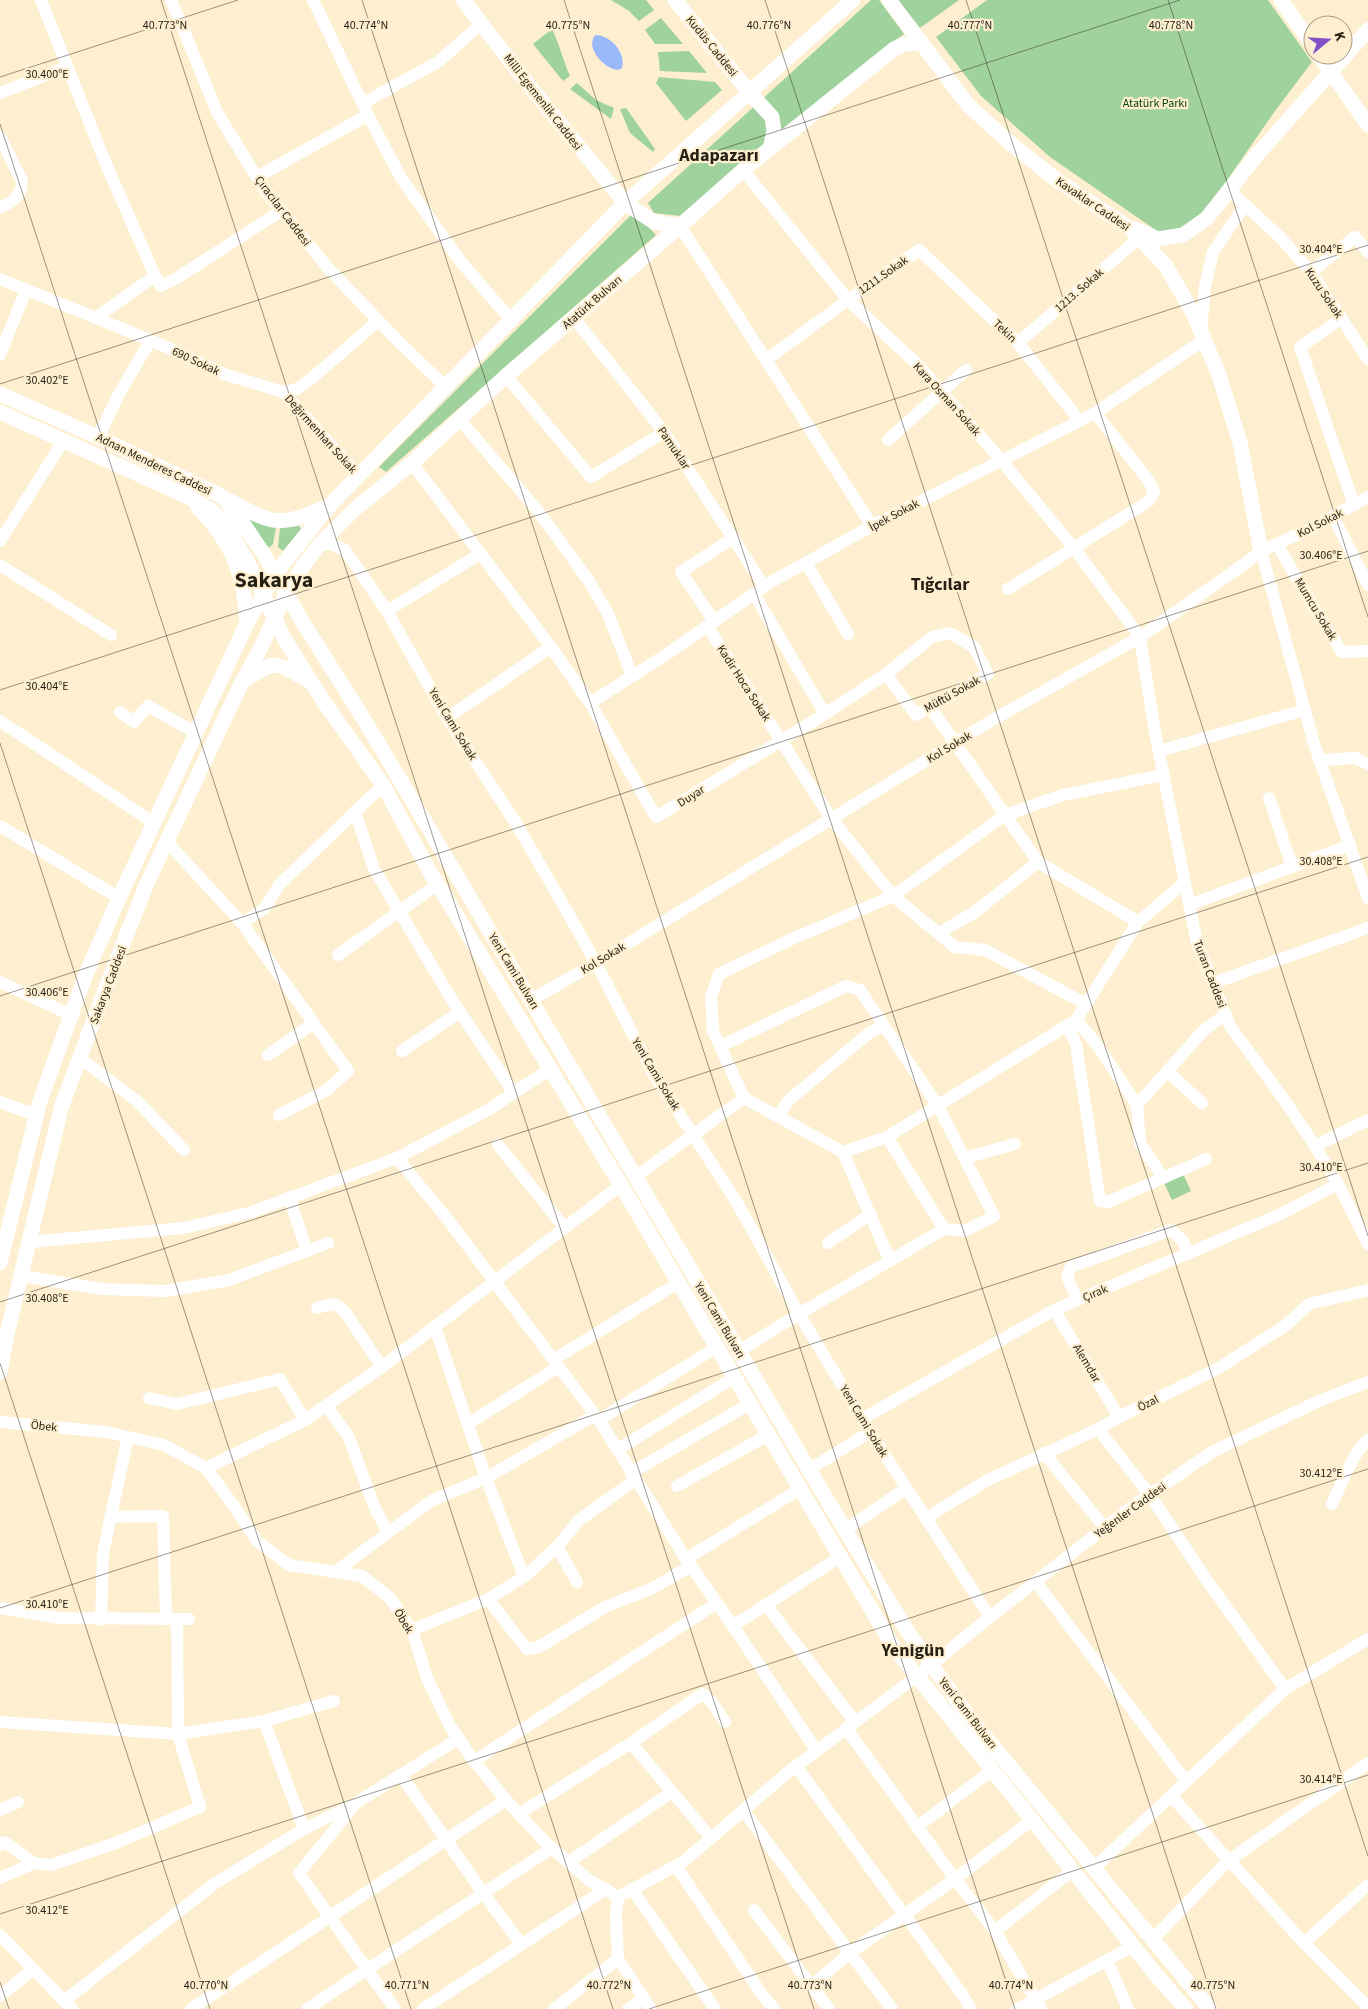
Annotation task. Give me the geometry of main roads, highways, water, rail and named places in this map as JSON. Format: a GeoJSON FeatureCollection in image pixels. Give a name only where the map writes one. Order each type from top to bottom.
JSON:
{"type":"FeatureCollection","features":[{"type":"Feature","properties":{"kind":"main road","name":"Milli Egemenlik Caddesi"},"geometry":{"type":"LineString","coordinates":[[463,0],[539,99],[625,204],[654,222],[680,226]]}},
{"type":"Feature","properties":{"kind":"main road","name":"Kudüs Caddesi"},"geometry":{"type":"LineString","coordinates":[[675,0],[749,92],[772,117],[774,131],[770,149]]}},
{"type":"Feature","properties":{"kind":"main road"},"geometry":{"type":"LineString","coordinates":[[275,574],[329,506],[625,204],[853,0]]}},
{"type":"Feature","properties":{"kind":"main road","name":"Kavaklar Caddesi"},"geometry":{"type":"LineString","coordinates":[[888,0],[919,38],[968,105],[1010,143],[1058,181],[1135,233],[1166,266],[1194,315],[1219,375],[1240,443],[1261,551]]}},
{"type":"Feature","properties":{"kind":"main road"},"geometry":{"type":"LineString","coordinates":[[1281,0],[1303,32]]}},
{"type":"Feature","properties":{"kind":"main road"},"geometry":{"type":"LineString","coordinates":[[1135,233],[1158,239],[1183,235],[1207,218],[1256,156],[1368,30]]}},
{"type":"Feature","properties":{"kind":"main road","name":"Atatürk Bulvarı"},"geometry":{"type":"LineString","coordinates":[[274,618],[286,592],[319,545],[355,509],[412,463],[506,376],[743,170],[894,49],[919,38]]}},
{"type":"Feature","properties":{"kind":"main road"},"geometry":{"type":"LineString","coordinates":[[1326,65],[1368,125]]}},
{"type":"Feature","properties":{"kind":"main road","name":"Adnan Menderes Caddesi"},"geometry":{"type":"LineString","coordinates":[[0,394],[98,437],[223,497],[238,516],[286,592]]}},
{"type":"Feature","properties":{"kind":"main road","name":"Adnan Menderes Caddesi"},"geometry":{"type":"LineString","coordinates":[[0,412],[186,496],[210,509],[226,524],[274,618]]}},
{"type":"Feature","properties":{"kind":"main road"},"geometry":{"type":"LineString","coordinates":[[186,496],[204,514],[239,568],[246,602],[247,623]]}},
{"type":"Feature","properties":{"kind":"main road"},"geometry":{"type":"LineString","coordinates":[[223,497],[264,518],[278,522],[308,515],[329,506]]}},
{"type":"Feature","properties":{"kind":"main road","name":"Sakarya Caddesi"},"geometry":{"type":"LineString","coordinates":[[0,1263],[40,1101],[86,974],[119,898],[247,623],[275,574]]}},
{"type":"Feature","properties":{"kind":"main road"},"geometry":{"type":"LineString","coordinates":[[298,575],[295,591],[298,614]]}},
{"type":"Feature","properties":{"kind":"main road","name":"Yeni Cami Bulvarı"},"geometry":{"type":"LineString","coordinates":[[286,592],[368,726],[845,1530],[908,1632],[969,1717],[1210,2009]]}},
{"type":"Feature","properties":{"kind":"main road","name":"Sakarya Caddesi"},"geometry":{"type":"LineString","coordinates":[[0,1372],[21,1276],[62,1108],[80,1058],[148,881],[274,618]]}},
{"type":"Feature","properties":{"kind":"main road","name":"Yeni Cami Bulvarı"},"geometry":{"type":"LineString","coordinates":[[274,618],[311,682],[383,785],[438,884],[621,1185],[893,1646],[1072,1871],[1186,2009]]}},
{"type":"Feature","properties":{"kind":"main road"},"geometry":{"type":"LineString","coordinates":[[241,684],[266,666],[273,664],[282,666],[311,682]]}},
{"type":"Feature","properties":{"kind":"water"},"geometry":{"type":"Polygon","coordinates":[[[595,35],[612,41],[622,57],[622,68],[618,70],[613,69],[602,62],[592,46],[595,35]]]}},
{"type":"Feature","properties":{"kind":"district","name":"Adapazarı"},"geometry":{"type":"Point","coordinates":[719,155]}},
{"type":"Feature","properties":{"kind":"district","name":"Sakarya"},"geometry":{"type":"Point","coordinates":[274,579]}},
{"type":"Feature","properties":{"kind":"district","name":"Tığcılar"},"geometry":{"type":"Point","coordinates":[940,584]}},
{"type":"Feature","properties":{"kind":"district","name":"Yenigün"},"geometry":{"type":"Point","coordinates":[913,1650]}},
{"type":"Feature","properties":{"kind":"park label","name":"Atatürk Parkı"},"geometry":{"type":"Point","coordinates":[1155,103]}}]}
